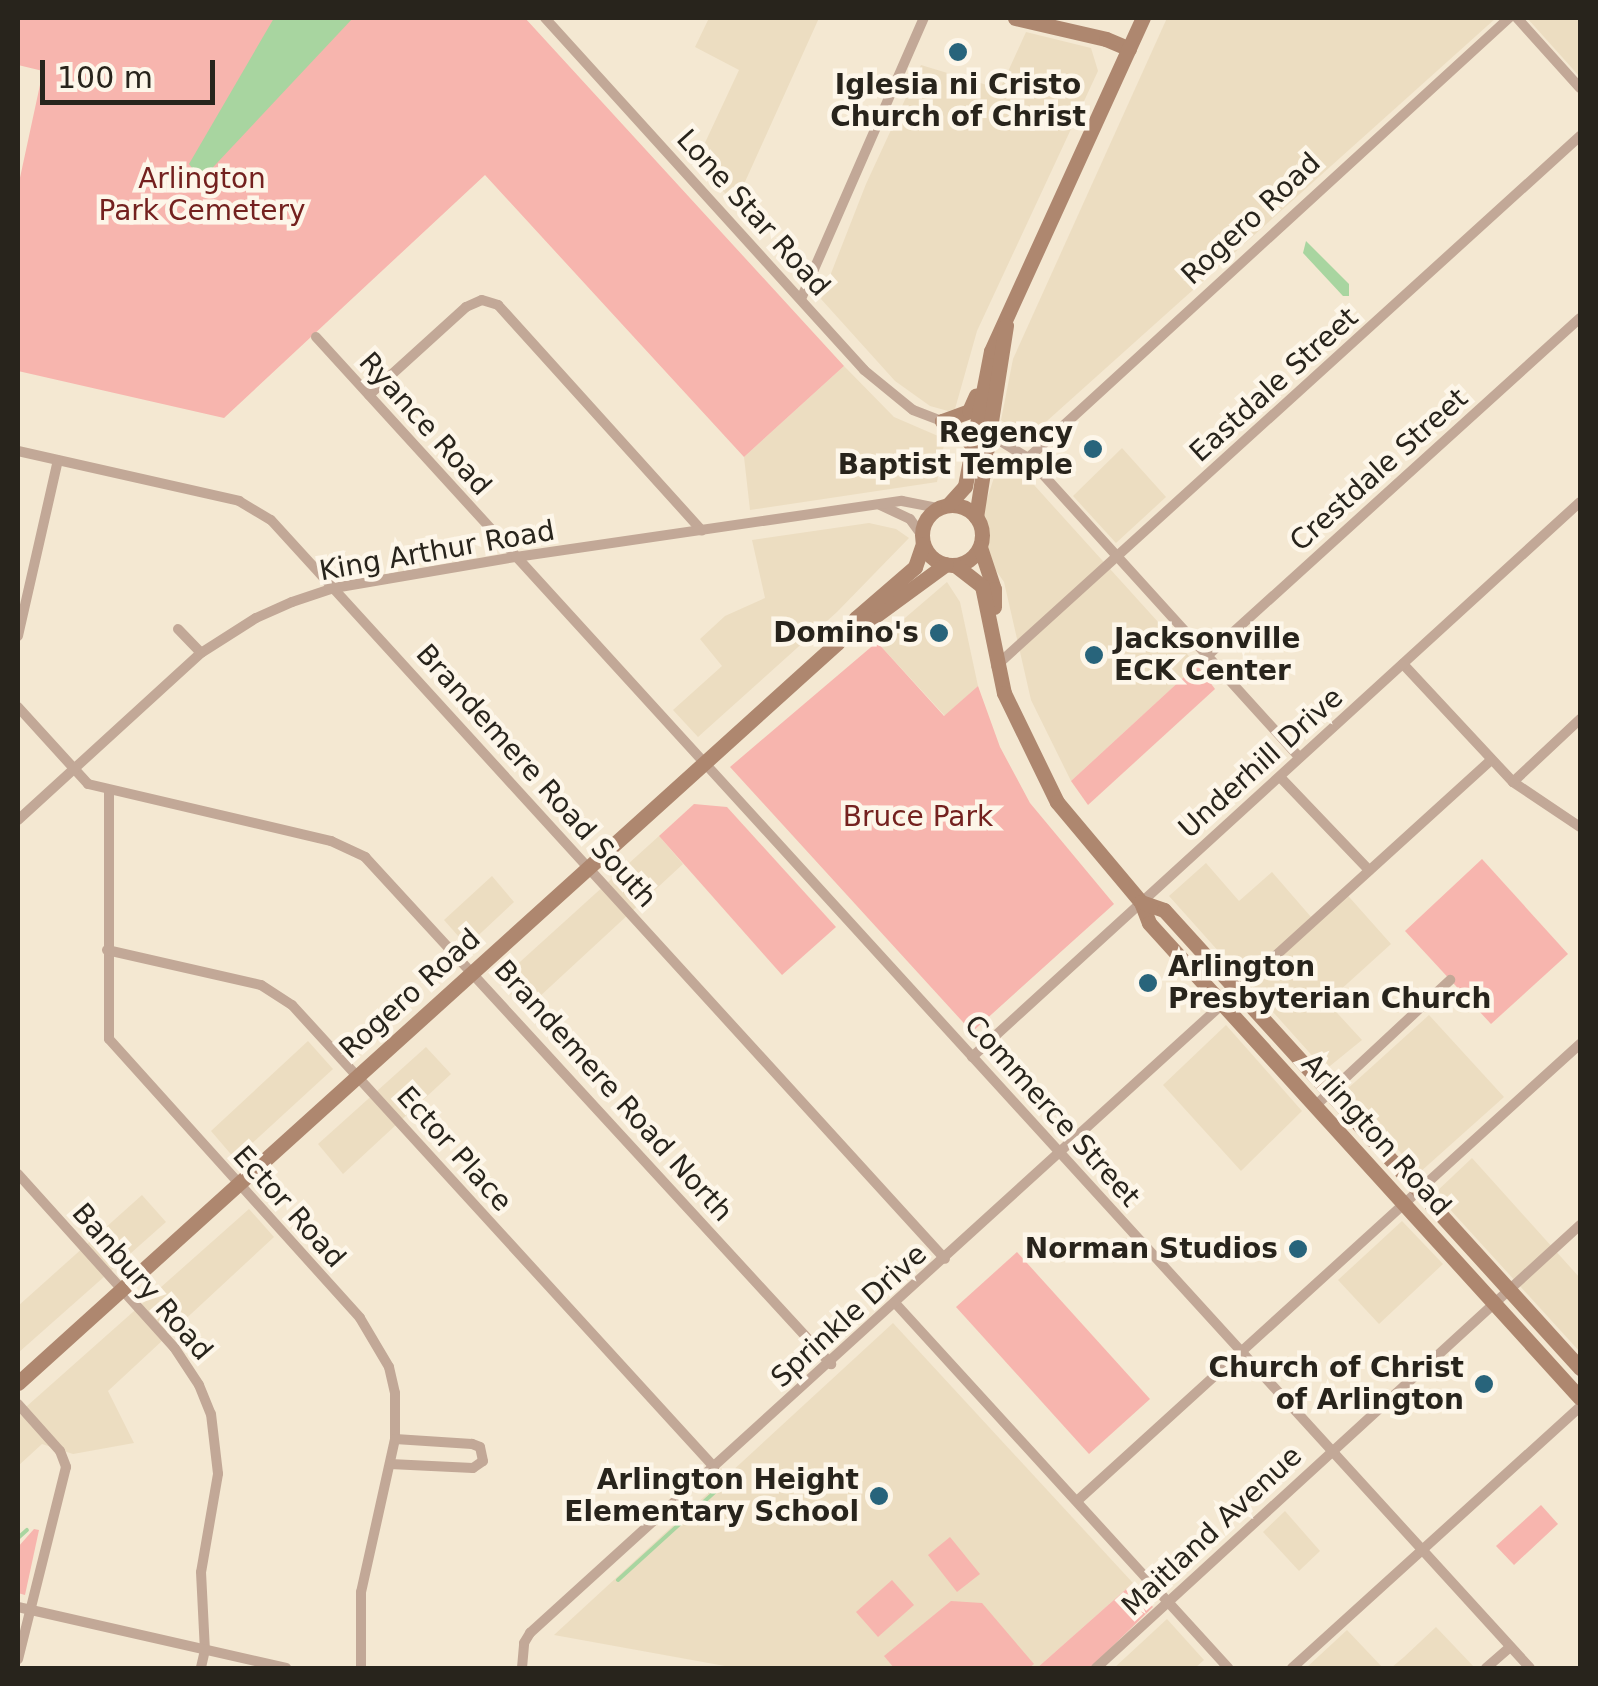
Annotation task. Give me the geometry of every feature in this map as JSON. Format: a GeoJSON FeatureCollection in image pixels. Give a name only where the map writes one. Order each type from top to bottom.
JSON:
{"type":"FeatureCollection","features":[{"type":"Feature","properties":{"kind":"main road"},"geometry":{"type":"LineString","coordinates":[[1016,18],[1106,39],[1128,50]]}},
{"type":"Feature","properties":{"kind":"main road"},"geometry":{"type":"LineString","coordinates":[[942,421],[969,411],[985,348],[1006,321],[1143,18]]}},
{"type":"Feature","properties":{"kind":"main road"},"geometry":{"type":"LineString","coordinates":[[997,336],[965,486],[924,522],[922,539],[934,560],[951,565],[972,557],[980,546],[981,528],[976,516],[1006,349],[1006,321]]}},
{"type":"Feature","properties":{"kind":"main road"},"geometry":{"type":"LineString","coordinates":[[942,421],[964,434],[972,446]]}},
{"type":"Feature","properties":{"kind":"main road"},"geometry":{"type":"LineString","coordinates":[[943,506],[960,506],[976,516]]}},
{"type":"Feature","properties":{"kind":"main road","name":"Rogero Road"},"geometry":{"type":"LineString","coordinates":[[837,643],[856,618],[915,567],[922,539]]}},
{"type":"Feature","properties":{"kind":"main road","name":"Arlington Road"},"geometry":{"type":"LineString","coordinates":[[980,546],[996,602],[989,620]]}},
{"type":"Feature","properties":{"kind":"main road","name":"Rogero Road"},"geometry":{"type":"LineString","coordinates":[[18,1383],[837,643],[951,565]]}},
{"type":"Feature","properties":{"kind":"main road","name":"Arlington Road"},"geometry":{"type":"LineString","coordinates":[[951,565],[982,586],[996,666],[1016,726],[1058,802],[1141,902],[1149,923],[1580,1398]]}},
{"type":"Feature","properties":{"kind":"main road","name":"Arlington Road"},"geometry":{"type":"LineString","coordinates":[[1141,902],[1164,910],[1580,1368]]}},
{"type":"Feature","properties":{"kind":"street","name":"Lone Star Road"},"geometry":{"type":"LineString","coordinates":[[545,18],[889,393],[913,410],[942,421]]}},
{"type":"Feature","properties":{"kind":"street"},"geometry":{"type":"LineString","coordinates":[[800,299],[924,18]]}},
{"type":"Feature","properties":{"kind":"street","name":"Rogero Road"},"geometry":{"type":"LineString","coordinates":[[1028,458],[1509,18]]}},
{"type":"Feature","properties":{"kind":"street"},"geometry":{"type":"LineString","coordinates":[[1518,18],[1580,88]]}},
{"type":"Feature","properties":{"kind":"street","name":"Eastdale Street"},"geometry":{"type":"LineString","coordinates":[[996,666],[1580,136]]}},
{"type":"Feature","properties":{"kind":"street"},"geometry":{"type":"LineString","coordinates":[[369,395],[466,307],[482,300],[498,306],[702,531]]}},
{"type":"Feature","properties":{"kind":"street","name":"Crestdale Street"},"geometry":{"type":"LineString","coordinates":[[1207,656],[1580,318]]}},
{"type":"Feature","properties":{"kind":"street","name":"Ryance Road"},"geometry":{"type":"LineString","coordinates":[[316,338],[703,762]]}},
{"type":"Feature","properties":{"kind":"street"},"geometry":{"type":"LineString","coordinates":[[989,434],[1028,458],[1298,757]]}},
{"type":"Feature","properties":{"kind":"street","name":"Brandemere Road South"},"geometry":{"type":"LineString","coordinates":[[18,451],[256,508],[334,588],[945,1258]]}},
{"type":"Feature","properties":{"kind":"street"},"geometry":{"type":"LineString","coordinates":[[18,636],[58,460]]}},
{"type":"Feature","properties":{"kind":"street","name":"King Arthur Road"},"geometry":{"type":"LineString","coordinates":[[18,820],[200,653],[256,618],[334,588],[902,500],[943,506]]}},
{"type":"Feature","properties":{"kind":"street","name":"Underhill Drive"},"geometry":{"type":"LineString","coordinates":[[972,1057],[1580,502]]}},
{"type":"Feature","properties":{"kind":"street"},"geometry":{"type":"LineString","coordinates":[[880,505],[910,519],[922,539]]}},
{"type":"Feature","properties":{"kind":"street"},"geometry":{"type":"LineString","coordinates":[[178,629],[200,653]]}},
{"type":"Feature","properties":{"kind":"street"},"geometry":{"type":"LineString","coordinates":[[1403,664],[1513,782],[1580,827]]}},
{"type":"Feature","properties":{"kind":"street","name":"Brandemere Road North"},"geometry":{"type":"LineString","coordinates":[[18,706],[88,784],[331,842],[355,851],[386,876],[831,1364]]}},
{"type":"Feature","properties":{"kind":"street"},"geometry":{"type":"LineString","coordinates":[[1513,782],[1580,719]]}},
{"type":"Feature","properties":{"kind":"street","name":"Sprinkle Drive"},"geometry":{"type":"LineString","coordinates":[[522,1668],[524,1642],[530,1633],[831,1364],[1491,760]]}},
{"type":"Feature","properties":{"kind":"street","name":"Commerce Street"},"geometry":{"type":"LineString","coordinates":[[703,762],[1530,1668]]}},
{"type":"Feature","properties":{"kind":"street"},"geometry":{"type":"LineString","coordinates":[[1280,776],[1369,870]]}},
{"type":"Feature","properties":{"kind":"street","name":"Ector Road"},"geometry":{"type":"LineString","coordinates":[[109,792],[109,1038],[377,1343],[395,1393],[396,1439],[361,1592],[361,1668]]}},
{"type":"Feature","properties":{"kind":"street","name":"Ector Place"},"geometry":{"type":"LineString","coordinates":[[107,950],[261,984],[278,993],[714,1467]]}},
{"type":"Feature","properties":{"kind":"street"},"geometry":{"type":"LineString","coordinates":[[1314,1106],[1450,980]]}},
{"type":"Feature","properties":{"kind":"street"},"geometry":{"type":"LineString","coordinates":[[1077,1501],[1580,1044]]}},
{"type":"Feature","properties":{"kind":"street","name":"Banbury Road"},"geometry":{"type":"LineString","coordinates":[[18,1174],[174,1347],[199,1385],[211,1414],[218,1474],[201,1572],[205,1650],[201,1668]]}},
{"type":"Feature","properties":{"kind":"street","name":"Maitland Avenue"},"geometry":{"type":"LineString","coordinates":[[1096,1668],[1580,1224]]}},
{"type":"Feature","properties":{"kind":"street"},"geometry":{"type":"LineString","coordinates":[[896,1304],[1228,1668]]}},
{"type":"Feature","properties":{"kind":"street"},"geometry":{"type":"LineString","coordinates":[[18,1404],[60,1451],[66,1467],[18,1659]]}},
{"type":"Feature","properties":{"kind":"street"},"geometry":{"type":"LineString","coordinates":[[1292,1668],[1580,1408]]}},
{"type":"Feature","properties":{"kind":"street"},"geometry":{"type":"LineString","coordinates":[[390,1464],[473,1468],[483,1462],[480,1447],[472,1444],[396,1439]]}},
{"type":"Feature","properties":{"kind":"street"},"geometry":{"type":"LineString","coordinates":[[18,1607],[286,1668]]}},
{"type":"Feature","properties":{"kind":"street"},"geometry":{"type":"LineString","coordinates":[[1486,1668],[1510,1646]]}},
{"type":"Feature","properties":{"kind":"shaded area"},"geometry":{"type":"Polygon","coordinates":[[[274,18],[353,18],[201,180],[189,164],[274,18]]]}},
{"type":"Feature","properties":{"kind":"shaded area"},"geometry":{"type":"Polygon","coordinates":[[[709,18],[819,18],[735,204],[696,162],[739,70],[695,47],[709,18]]]}},
{"type":"Feature","properties":{"kind":"shaded area"},"geometry":{"type":"Polygon","coordinates":[[[1167,18],[1496,18],[1028,438],[1001,420],[1013,359],[1167,18]]]}},
{"type":"Feature","properties":{"kind":"shaded area"},"geometry":{"type":"Polygon","coordinates":[[[1527,18],[1580,18],[1580,77],[1527,18]]]}},
{"type":"Feature","properties":{"kind":"shaded area"},"geometry":{"type":"Polygon","coordinates":[[[1026,32],[1091,48],[1098,71],[977,331],[955,409],[948,411],[930,406],[895,381],[821,299],[866,184],[921,65],[1000,89],[1026,32]]]}},
{"type":"Feature","properties":{"kind":"shaded area"},"geometry":{"type":"Polygon","coordinates":[[[1306,241],[1349,284],[1349,296],[1343,296],[1303,253],[1306,241]]]}},
{"type":"Feature","properties":{"kind":"shaded area"},"geometry":{"type":"Polygon","coordinates":[[[844,366],[894,417],[945,439],[937,482],[750,510],[744,457],[844,366]]]}},
{"type":"Feature","properties":{"kind":"shaded area"},"geometry":{"type":"Polygon","coordinates":[[[1122,448],[1166,497],[1116,543],[1073,496],[1122,448]]]}},
{"type":"Feature","properties":{"kind":"shaded area"},"geometry":{"type":"Polygon","coordinates":[[[1001,456],[1025,475],[1197,665],[1071,781],[1031,700],[1004,582],[974,539],[1001,456]]]}},
{"type":"Feature","properties":{"kind":"shaded area"},"geometry":{"type":"Polygon","coordinates":[[[869,523],[896,529],[909,538],[837,612],[698,737],[673,710],[722,666],[700,639],[725,616],[765,598],[752,540],[869,523]]]}},
{"type":"Feature","properties":{"kind":"shaded area"},"geometry":{"type":"Polygon","coordinates":[[[947,582],[960,602],[978,686],[945,716],[877,642],[947,582]]]}},
{"type":"Feature","properties":{"kind":"shaded area"},"geometry":{"type":"Polygon","coordinates":[[[659,836],[683,864],[525,1010],[499,981],[659,836]]]}},
{"type":"Feature","properties":{"kind":"shaded area"},"geometry":{"type":"Polygon","coordinates":[[[1206,863],[1239,901],[1272,872],[1311,917],[1342,889],[1391,944],[1327,1002],[1362,1040],[1325,1070],[1169,896],[1206,863]]]}},
{"type":"Feature","properties":{"kind":"shaded area"},"geometry":{"type":"Polygon","coordinates":[[[492,876],[514,902],[467,946],[444,920],[492,876]]]}},
{"type":"Feature","properties":{"kind":"shaded area"},"geometry":{"type":"Polygon","coordinates":[[[1429,1015],[1504,1097],[1419,1173],[1345,1091],[1429,1015]]]}},
{"type":"Feature","properties":{"kind":"shaded area"},"geometry":{"type":"Polygon","coordinates":[[[1226,1025],[1302,1111],[1241,1171],[1163,1085],[1226,1025]]]}},
{"type":"Feature","properties":{"kind":"shaded area"},"geometry":{"type":"Polygon","coordinates":[[[308,1041],[333,1069],[235,1159],[211,1131],[308,1041]]]}},
{"type":"Feature","properties":{"kind":"shaded area"},"geometry":{"type":"Polygon","coordinates":[[[426,1047],[451,1074],[343,1174],[318,1144],[426,1047]]]}},
{"type":"Feature","properties":{"kind":"shaded area"},"geometry":{"type":"Polygon","coordinates":[[[1472,1158],[1580,1278],[1580,1352],[1435,1193],[1472,1158]]]}},
{"type":"Feature","properties":{"kind":"shaded area"},"geometry":{"type":"Polygon","coordinates":[[[142,1195],[166,1222],[18,1353],[18,1306],[142,1195]]]}},
{"type":"Feature","properties":{"kind":"shaded area"},"geometry":{"type":"Polygon","coordinates":[[[249,1209],[274,1237],[108,1391],[134,1443],[73,1454],[42,1444],[18,1466],[18,1414],[249,1209]]]}},
{"type":"Feature","properties":{"kind":"shaded area"},"geometry":{"type":"Polygon","coordinates":[[[1402,1221],[1443,1264],[1379,1324],[1338,1280],[1402,1221]]]}},
{"type":"Feature","properties":{"kind":"shaded area","name":"Arlington Height Elementary School"},"geometry":{"type":"Polygon","coordinates":[[[893,1323],[1133,1583],[1037,1668],[736,1668],[554,1635],[893,1323]]]}},
{"type":"Feature","properties":{"kind":"shaded area"},"geometry":{"type":"Polygon","coordinates":[[[1285,1511],[1320,1551],[1299,1571],[1263,1532],[1285,1511]]]}},
{"type":"Feature","properties":{"kind":"shaded area"},"geometry":{"type":"Polygon","coordinates":[[[1167,1619],[1204,1660],[1195,1668],[1114,1668],[1167,1619]]]}},
{"type":"Feature","properties":{"kind":"shaded area"},"geometry":{"type":"Polygon","coordinates":[[[1436,1627],[1475,1668],[1391,1668],[1404,1657],[1436,1627]]]}},
{"type":"Feature","properties":{"kind":"shaded area"},"geometry":{"type":"Polygon","coordinates":[[[1347,1630],[1383,1668],[1306,1668],[1347,1630]]]}},
{"type":"Feature","properties":{"kind":"green space","name":"Arlington Park Cemetery"},"geometry":{"type":"Polygon","coordinates":[[[18,18],[525,18],[844,366],[744,457],[485,175],[224,418],[18,371],[18,187],[43,71],[18,65],[18,18]]]}},
{"type":"Feature","properties":{"kind":"green space","name":"Bruce Park"},"geometry":{"type":"Polygon","coordinates":[[[877,642],[944,716],[978,686],[1000,747],[1030,803],[1114,904],[972,1032],[730,767],[877,642]]]}},
{"type":"Feature","properties":{"kind":"green space"},"geometry":{"type":"Polygon","coordinates":[[[1197,665],[1215,689],[1088,805],[1071,781],[1197,665]]]}},
{"type":"Feature","properties":{"kind":"green space"},"geometry":{"type":"Polygon","coordinates":[[[694,804],[727,807],[836,927],[782,975],[659,836],[694,804]]]}},
{"type":"Feature","properties":{"kind":"green space"},"geometry":{"type":"Polygon","coordinates":[[[1482,859],[1568,954],[1491,1024],[1405,931],[1482,859]]]}},
{"type":"Feature","properties":{"kind":"green space"},"geometry":{"type":"Polygon","coordinates":[[[1017,1252],[1150,1399],[1089,1454],[956,1307],[1017,1252]]]}},
{"type":"Feature","properties":{"kind":"green space"},"geometry":{"type":"Polygon","coordinates":[[[1541,1505],[1558,1524],[1514,1565],[1496,1546],[1541,1505]]]}},
{"type":"Feature","properties":{"kind":"green space"},"geometry":{"type":"Polygon","coordinates":[[[34,1529],[39,1530],[25,1595],[18,1593],[18,1547],[34,1529]]]}},
{"type":"Feature","properties":{"kind":"green space"},"geometry":{"type":"Polygon","coordinates":[[[950,1537],[980,1574],[957,1592],[928,1555],[950,1537]]]}},
{"type":"Feature","properties":{"kind":"green space"},"geometry":{"type":"Polygon","coordinates":[[[892,1580],[914,1605],[878,1637],[856,1612],[892,1580]]]}},
{"type":"Feature","properties":{"kind":"green space"},"geometry":{"type":"Polygon","coordinates":[[[1133,1583],[1153,1607],[1090,1668],[1037,1668],[1133,1583]]]}},
{"type":"Feature","properties":{"kind":"green space"},"geometry":{"type":"Polygon","coordinates":[[[951,1601],[982,1603],[1034,1664],[1029,1668],[894,1668],[884,1656],[951,1601]]]}},
{"type":"Feature","properties":{"kind":"waterway"},"geometry":{"type":"LineString","coordinates":[[618,1580],[718,1489]]}},
{"type":"Feature","properties":{"kind":"waterway"},"geometry":{"type":"LineString","coordinates":[[18,1538],[27,1530]]}},
{"type":"Feature","properties":{"kind":"place","name":"Iglesia ni Cristo Church of Christ"},"geometry":{"type":"Point","coordinates":[958,52]}},
{"type":"Feature","properties":{"kind":"place","name":"Regency Baptist Temple"},"geometry":{"type":"Point","coordinates":[1093,449]}},
{"type":"Feature","properties":{"kind":"place","name":"Domino's"},"geometry":{"type":"Point","coordinates":[939,633]}},
{"type":"Feature","properties":{"kind":"place","name":"Jacksonville ECK Center"},"geometry":{"type":"Point","coordinates":[1094,655]}},
{"type":"Feature","properties":{"kind":"place","name":"Arlington Presbyterian Church"},"geometry":{"type":"Point","coordinates":[1148,983]}},
{"type":"Feature","properties":{"kind":"place","name":"Norman Studios"},"geometry":{"type":"Point","coordinates":[1298,1249]}},
{"type":"Feature","properties":{"kind":"place","name":"Church of Christ of Arlington"},"geometry":{"type":"Point","coordinates":[1484,1384]}},
{"type":"Feature","properties":{"kind":"place","name":"Arlington Height Elementary School"},"geometry":{"type":"Point","coordinates":[879,1496]}}]}
